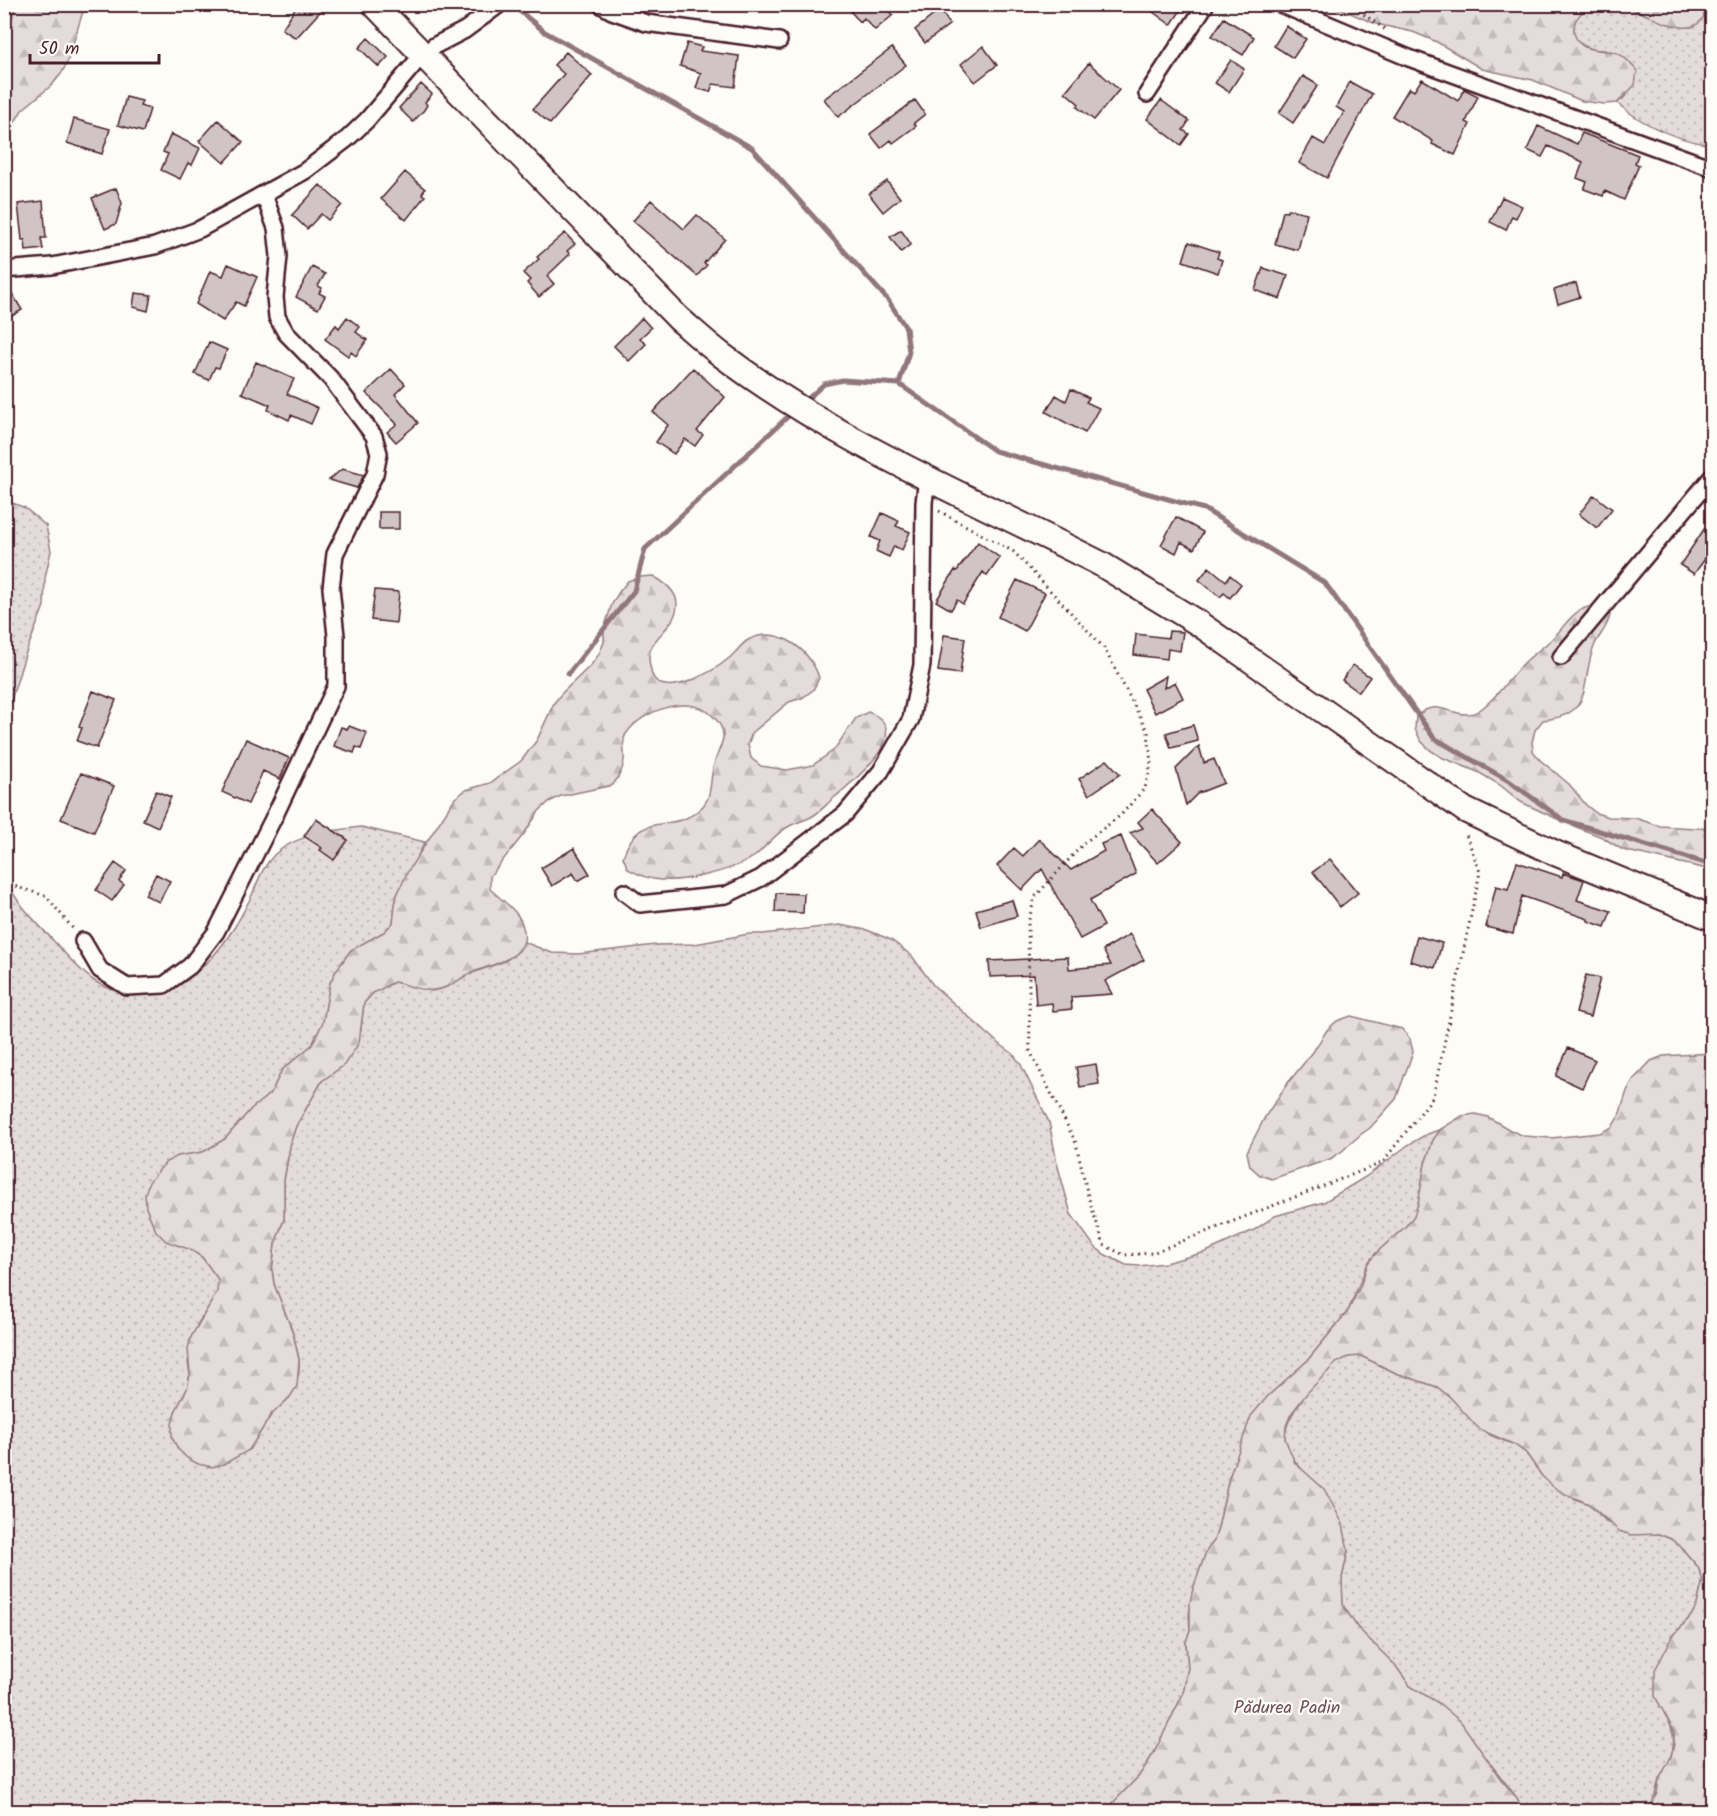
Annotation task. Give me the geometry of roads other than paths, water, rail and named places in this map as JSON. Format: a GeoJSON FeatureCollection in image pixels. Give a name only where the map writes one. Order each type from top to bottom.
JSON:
{"type":"FeatureCollection","features":[{"type":"Feature","properties":{"kind":"main road"},"geometry":{"type":"LineString","coordinates":[[374,4],[428,50],[678,318],[721,355],[784,389],[927,477],[1136,584],[1198,623],[1465,810],[1555,853],[1713,918]]}},
{"type":"Feature","properties":{"kind":"main road"},"geometry":{"type":"LineString","coordinates":[[395,4],[428,50]]}},
{"type":"Feature","properties":{"kind":"main road"},"geometry":{"type":"LineString","coordinates":[[812,406],[886,439],[1108,551],[1173,589],[1472,796],[1561,839],[1713,901]]}},
{"type":"Feature","properties":{"kind":"street"},"geometry":{"type":"LineString","coordinates":[[600,4],[612,11],[646,23],[779,40]]}},
{"type":"Feature","properties":{"kind":"street"},"geometry":{"type":"LineString","coordinates":[[1147,94],[1206,4]]}},
{"type":"Feature","properties":{"kind":"street"},"geometry":{"type":"LineString","coordinates":[[1280,4],[1409,58],[1713,168]]}},
{"type":"Feature","properties":{"kind":"street"},"geometry":{"type":"LineString","coordinates":[[4,270],[52,266],[155,246],[200,229],[264,195],[305,171],[348,139],[428,50],[465,30],[497,7]]}},
{"type":"Feature","properties":{"kind":"street"},"geometry":{"type":"LineString","coordinates":[[83,940],[100,970],[127,987],[164,985],[190,966],[216,932],[336,686],[336,636],[331,588],[336,554],[375,474],[380,453],[374,436],[331,379],[286,333],[277,317],[276,228],[264,195]]}},
{"type":"Feature","properties":{"kind":"street"},"geometry":{"type":"LineString","coordinates":[[624,892],[640,904],[726,895],[761,878],[844,814],[881,771],[911,719],[922,665],[924,503],[927,477]]}},
{"type":"Feature","properties":{"kind":"street"},"geometry":{"type":"LineString","coordinates":[[1561,657],[1713,477]]}},
{"type":"Feature","properties":{"kind":"waterway"},"geometry":{"type":"LineString","coordinates":[[511,4],[545,32],[752,148],[888,300],[906,328],[909,352],[899,384]]}},
{"type":"Feature","properties":{"kind":"waterway"},"geometry":{"type":"LineString","coordinates":[[803,403],[824,384],[843,380],[899,384],[995,451],[1204,509],[1325,583],[1434,738],[1509,781],[1563,820],[1712,865]]}},
{"type":"Feature","properties":{"kind":"waterway"},"geometry":{"type":"LineString","coordinates":[[568,674],[634,591],[645,549],[794,411]]}},
{"type":"Feature","properties":{"kind":"park label","name":"Pădurea Padin"},"geometry":{"type":"Point","coordinates":[1287,1708]}}]}
